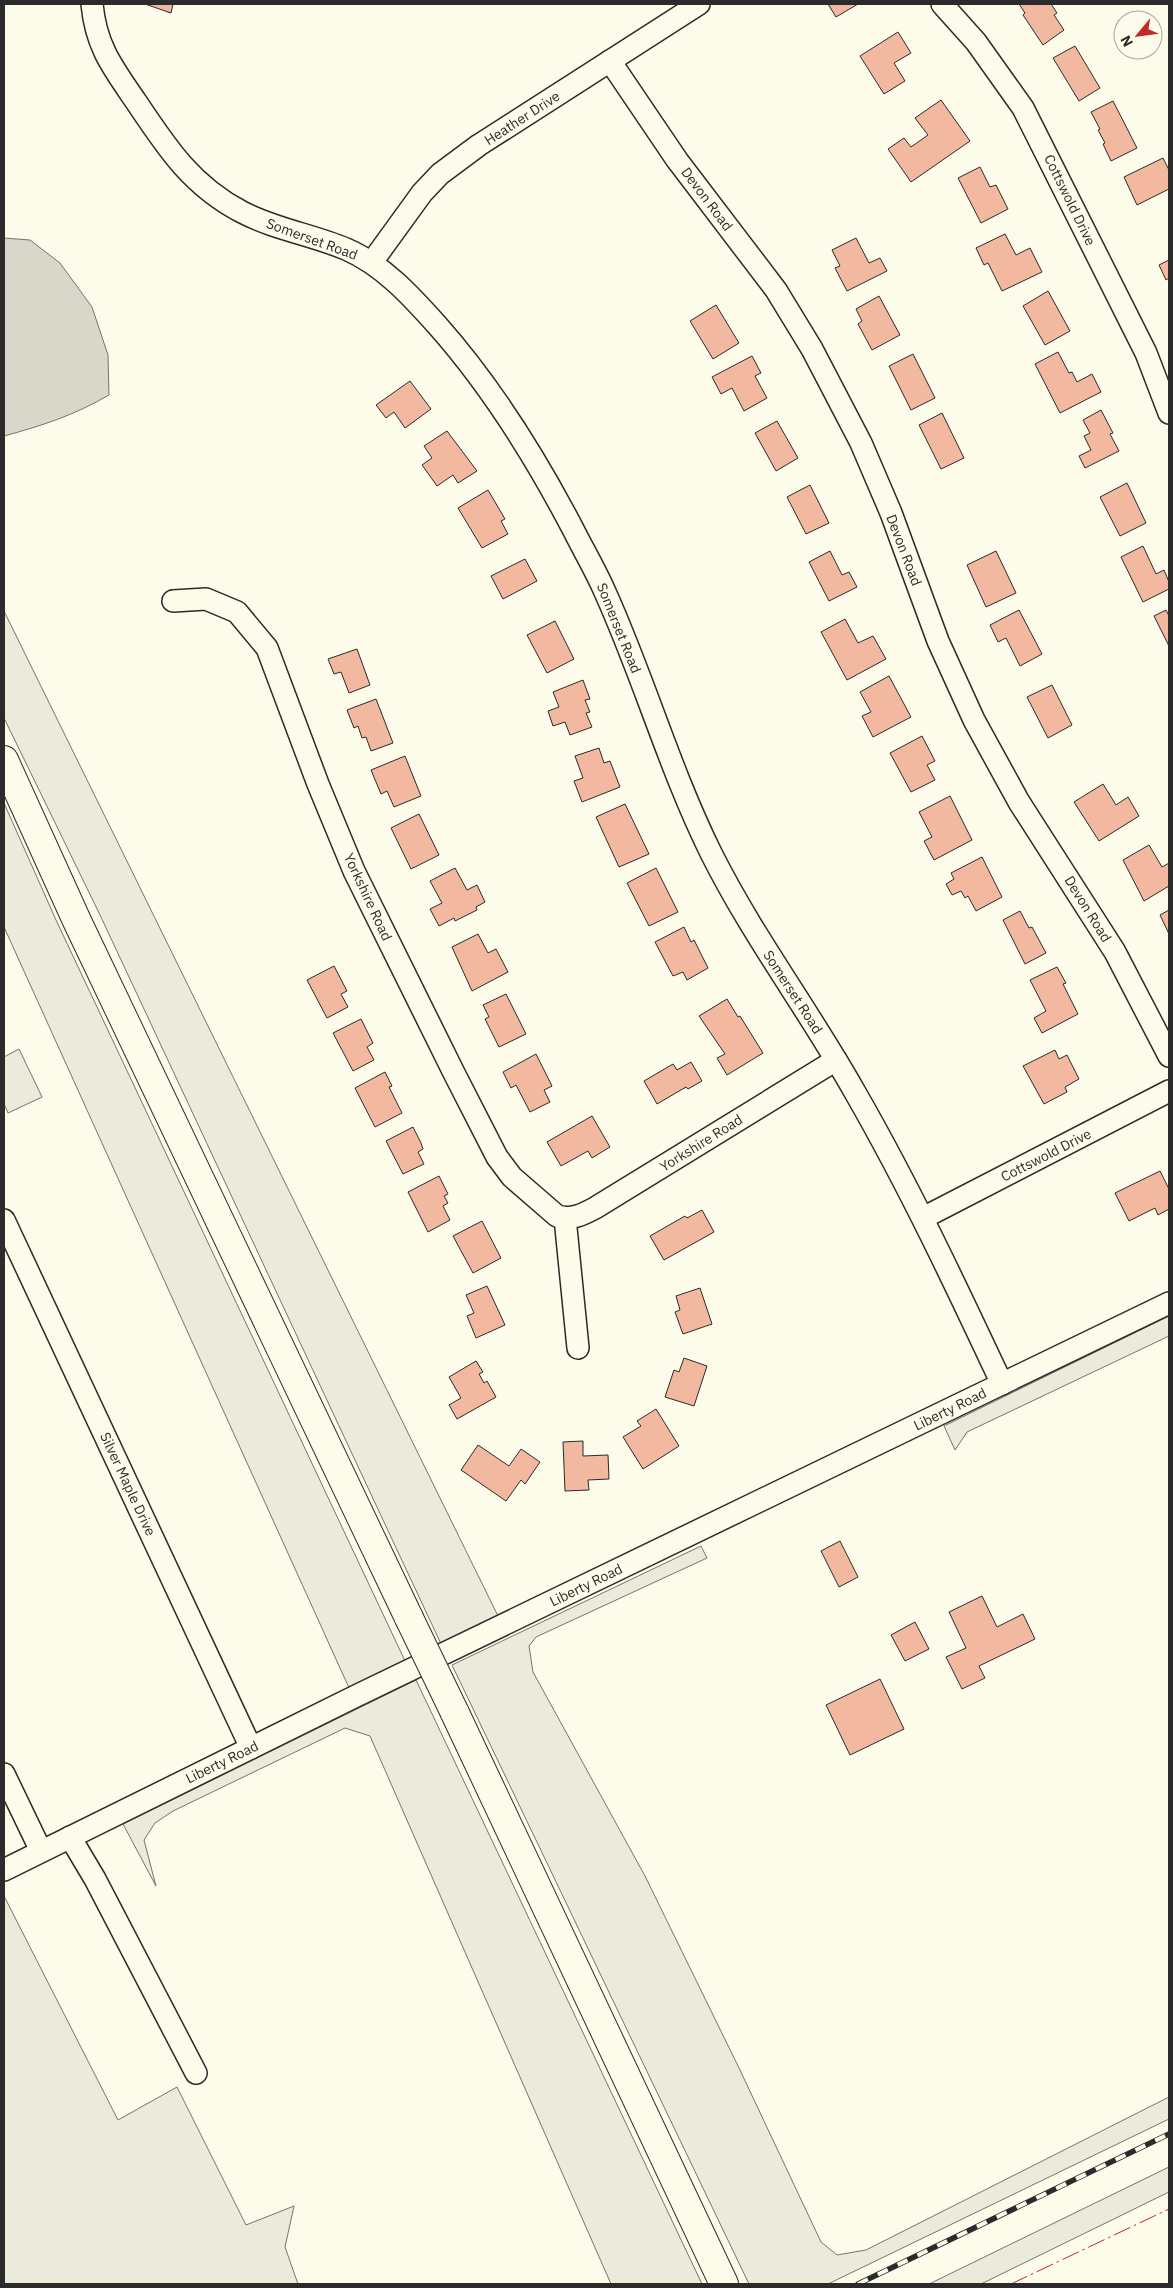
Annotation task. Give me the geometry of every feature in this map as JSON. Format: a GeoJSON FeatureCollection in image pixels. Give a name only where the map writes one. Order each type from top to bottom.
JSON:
{"type":"FeatureCollection","features":[{"type":"Feature","properties":{"kind":"highway"},"geometry":{"type":"LineString","coordinates":[[4,760],[82,930],[454,1711],[722,2280]]}},
{"type":"Feature","properties":{"kind":"street","name":"Somerset Road"},"geometry":{"type":"LineString","coordinates":[[92,4],[94,23],[101,47],[115,71],[172,154],[202,186],[239,211],[260,221],[346,249],[372,262],[396,282],[438,326],[514,427],[546,477],[604,588],[632,655],[675,773],[710,850],[754,933],[864,1107],[923,1218],[1002,1384]]}},
{"type":"Feature","properties":{"kind":"street","name":"Heather Drive"},"geometry":{"type":"LineString","coordinates":[[372,262],[422,193],[440,174],[480,145],[699,4]]}},
{"type":"Feature","properties":{"kind":"street","name":"Cottswold Drive"},"geometry":{"type":"LineString","coordinates":[[942,4],[976,42],[1023,108],[1146,353],[1169,413]]}},
{"type":"Feature","properties":{"kind":"street","name":"Devon Road"},"geometry":{"type":"LineString","coordinates":[[610,61],[677,160],[776,290],[812,349],[860,443],[891,513],[938,641],[974,720],[1019,802],[1115,952],[1169,1056]]}},
{"type":"Feature","properties":{"kind":"street","name":"Yorkshire Road"},"geometry":{"type":"LineString","coordinates":[[173,601],[206,599],[237,612],[267,648],[318,784],[354,871],[497,1157],[512,1177],[558,1216],[565,1218],[580,1216],[595,1208],[836,1060]]}},
{"type":"Feature","properties":{"kind":"street","name":"Cottswold Drive"},"geometry":{"type":"LineString","coordinates":[[923,1218],[1169,1091]]}},
{"type":"Feature","properties":{"kind":"street"},"geometry":{"type":"LineString","coordinates":[[565,1218],[578,1348]]}},
{"type":"Feature","properties":{"kind":"street","name":"Silver Maple Drive"},"geometry":{"type":"LineString","coordinates":[[4,1220],[251,1748]]}},
{"type":"Feature","properties":{"kind":"street","name":"Liberty Road"},"geometry":{"type":"LineString","coordinates":[[4,1870],[251,1748],[1169,1303]]}},
{"type":"Feature","properties":{"kind":"street"},"geometry":{"type":"LineString","coordinates":[[4,1774],[41,1851]]}},
{"type":"Feature","properties":{"kind":"street"},"geometry":{"type":"LineString","coordinates":[[70,1837],[95,1878],[196,2073]]}},
{"type":"Feature","properties":{"kind":"shaded area"},"geometry":{"type":"Polygon","coordinates":[[[4,238],[30,240],[60,263],[92,307],[108,355],[109,395],[58,419],[4,436],[4,238]]]}},
{"type":"Feature","properties":{"kind":"shaded area"},"geometry":{"type":"Polygon","coordinates":[[[4,611],[499,1618],[442,1646],[100,915],[4,718],[4,611]]]}},
{"type":"Feature","properties":{"kind":"shaded area"},"geometry":{"type":"Polygon","coordinates":[[[4,803],[56,920],[406,1663],[350,1690],[4,927],[4,803]]]}},
{"type":"Feature","properties":{"kind":"shaded area"},"geometry":{"type":"Polygon","coordinates":[[[19,1049],[42,1097],[8,1113],[4,1104],[4,1057],[19,1049]]]}},
{"type":"Feature","properties":{"kind":"shaded area"},"geometry":{"type":"Polygon","coordinates":[[[1169,1316],[1169,1336],[967,1432],[955,1450],[944,1426],[1169,1316]]]}},
{"type":"Feature","properties":{"kind":"shaded area"},"geometry":{"type":"Polygon","coordinates":[[[701,1546],[707,1558],[536,1637],[529,1646],[533,1672],[645,1876],[739,2068],[821,2242],[837,2255],[866,2250],[1169,2097],[1169,2119],[828,2284],[749,2284],[452,1665],[701,1546]]]}},
{"type":"Feature","properties":{"kind":"shaded area"},"geometry":{"type":"Polygon","coordinates":[[[416,1680],[702,2284],[611,2284],[370,1736],[345,1728],[173,1811],[155,1823],[144,1840],[156,1886],[123,1824],[416,1680]]]}},
{"type":"Feature","properties":{"kind":"shaded area"},"geometry":{"type":"Polygon","coordinates":[[[4,1896],[118,2120],[177,2087],[246,2225],[294,2206],[285,2247],[298,2284],[4,2284],[4,1896]]]}},
{"type":"Feature","properties":{"kind":"shaded area"},"geometry":{"type":"Polygon","coordinates":[[[1169,2167],[1169,2192],[981,2284],[929,2284],[1169,2167]]]}},
{"type":"Feature","properties":{"kind":"building"},"geometry":{"type":"Polygon","coordinates":[[[145,4],[173,4],[171,13],[145,4]]]}},
{"type":"Feature","properties":{"kind":"building"},"geometry":{"type":"Polygon","coordinates":[[[828,4],[858,4],[836,17],[828,4]]]}},
{"type":"Feature","properties":{"kind":"building"},"geometry":{"type":"Polygon","coordinates":[[[1019,4],[1051,4],[1057,13],[1054,15],[1064,30],[1043,45],[1023,15],[1025,13],[1019,4]]]}},
{"type":"Feature","properties":{"kind":"building"},"geometry":{"type":"Polygon","coordinates":[[[898,32],[911,53],[894,63],[905,81],[884,94],[860,56],[898,32]]]}},
{"type":"Feature","properties":{"kind":"building"},"geometry":{"type":"Polygon","coordinates":[[[1075,46],[1100,88],[1079,101],[1053,58],[1075,46]]]}},
{"type":"Feature","properties":{"kind":"building"},"geometry":{"type":"Polygon","coordinates":[[[941,100],[970,141],[911,182],[888,149],[904,138],[911,147],[928,135],[915,118],[941,100]]]}},
{"type":"Feature","properties":{"kind":"building"},"geometry":{"type":"Polygon","coordinates":[[[1113,101],[1137,148],[1111,161],[1098,130],[1100,129],[1091,112],[1113,101]]]}},
{"type":"Feature","properties":{"kind":"building"},"geometry":{"type":"Polygon","coordinates":[[[1163,158],[1169,170],[1169,189],[1137,205],[1124,177],[1163,158]]]}},
{"type":"Feature","properties":{"kind":"building"},"geometry":{"type":"Polygon","coordinates":[[[980,167],[990,187],[996,185],[1008,209],[981,223],[958,178],[980,167]]]}},
{"type":"Feature","properties":{"kind":"building"},"geometry":{"type":"Polygon","coordinates":[[[1005,234],[1016,255],[1030,248],[1042,272],[1002,291],[988,263],[984,265],[976,248],[1005,234]]]}},
{"type":"Feature","properties":{"kind":"building"},"geometry":{"type":"Polygon","coordinates":[[[856,238],[869,263],[880,258],[887,271],[847,291],[835,268],[840,266],[832,250],[856,238]]]}},
{"type":"Feature","properties":{"kind":"building"},"geometry":{"type":"Polygon","coordinates":[[[1169,260],[1169,278],[1166,280],[1159,265],[1169,260]]]}},
{"type":"Feature","properties":{"kind":"building"},"geometry":{"type":"Polygon","coordinates":[[[1048,291],[1070,331],[1045,345],[1023,306],[1048,291]]]}},
{"type":"Feature","properties":{"kind":"building"},"geometry":{"type":"Polygon","coordinates":[[[879,296],[900,335],[872,350],[858,324],[862,321],[856,309],[879,296]]]}},
{"type":"Feature","properties":{"kind":"building"},"geometry":{"type":"Polygon","coordinates":[[[716,305],[739,343],[713,359],[690,321],[716,305]]]}},
{"type":"Feature","properties":{"kind":"building"},"geometry":{"type":"Polygon","coordinates":[[[1058,352],[1069,373],[1072,372],[1077,382],[1092,374],[1101,392],[1060,413],[1035,364],[1058,352]]]}},
{"type":"Feature","properties":{"kind":"building"},"geometry":{"type":"Polygon","coordinates":[[[913,354],[935,398],[911,410],[889,366],[913,354]]]}},
{"type":"Feature","properties":{"kind":"building"},"geometry":{"type":"Polygon","coordinates":[[[752,356],[761,373],[755,376],[767,398],[744,411],[732,388],[721,394],[712,377],[752,356]]]}},
{"type":"Feature","properties":{"kind":"building"},"geometry":{"type":"Polygon","coordinates":[[[410,381],[431,409],[405,428],[394,412],[386,418],[376,405],[410,381]]]}},
{"type":"Feature","properties":{"kind":"building"},"geometry":{"type":"Polygon","coordinates":[[[1101,410],[1113,433],[1110,434],[1119,451],[1085,468],[1079,456],[1091,450],[1084,436],[1090,433],[1083,420],[1101,410]]]}},
{"type":"Feature","properties":{"kind":"building"},"geometry":{"type":"Polygon","coordinates":[[[942,413],[964,458],[941,469],[919,425],[942,413]]]}},
{"type":"Feature","properties":{"kind":"building"},"geometry":{"type":"Polygon","coordinates":[[[777,421],[798,458],[776,471],[755,433],[777,421]]]}},
{"type":"Feature","properties":{"kind":"building"},"geometry":{"type":"Polygon","coordinates":[[[447,431],[477,471],[458,483],[453,475],[437,486],[422,465],[432,458],[424,446],[447,431]]]}},
{"type":"Feature","properties":{"kind":"building"},"geometry":{"type":"Polygon","coordinates":[[[1127,483],[1146,523],[1120,536],[1100,497],[1127,483]]]}},
{"type":"Feature","properties":{"kind":"building"},"geometry":{"type":"Polygon","coordinates":[[[810,485],[829,523],[806,534],[787,497],[810,485]]]}},
{"type":"Feature","properties":{"kind":"building"},"geometry":{"type":"Polygon","coordinates":[[[488,490],[505,519],[501,521],[508,534],[482,548],[458,508],[488,490]]]}},
{"type":"Feature","properties":{"kind":"building"},"geometry":{"type":"Polygon","coordinates":[[[1143,546],[1156,574],[1164,570],[1169,582],[1169,589],[1143,602],[1121,557],[1143,546]]]}},
{"type":"Feature","properties":{"kind":"building"},"geometry":{"type":"Polygon","coordinates":[[[830,551],[842,575],[849,572],[857,587],[829,601],[809,562],[830,551]]]}},
{"type":"Feature","properties":{"kind":"building"},"geometry":{"type":"Polygon","coordinates":[[[996,551],[1016,593],[986,607],[967,565],[996,551]]]}},
{"type":"Feature","properties":{"kind":"building"},"geometry":{"type":"Polygon","coordinates":[[[525,559],[537,581],[503,599],[491,576],[525,559]]]}},
{"type":"Feature","properties":{"kind":"building"},"geometry":{"type":"Polygon","coordinates":[[[1019,610],[1042,654],[1020,666],[1006,638],[998,642],[990,625],[1019,610]]]}},
{"type":"Feature","properties":{"kind":"building"},"geometry":{"type":"Polygon","coordinates":[[[1166,610],[1169,616],[1169,646],[1154,616],[1166,610]]]}},
{"type":"Feature","properties":{"kind":"building"},"geometry":{"type":"Polygon","coordinates":[[[845,619],[858,643],[873,636],[886,659],[847,680],[821,632],[845,619]]]}},
{"type":"Feature","properties":{"kind":"building"},"geometry":{"type":"Polygon","coordinates":[[[555,621],[574,659],[547,673],[527,635],[555,621]]]}},
{"type":"Feature","properties":{"kind":"building"},"geometry":{"type":"Polygon","coordinates":[[[357,649],[370,685],[349,693],[341,672],[334,674],[328,659],[357,649]]]}},
{"type":"Feature","properties":{"kind":"building"},"geometry":{"type":"Polygon","coordinates":[[[889,676],[911,717],[873,737],[862,716],[871,712],[860,692],[889,676]]]}},
{"type":"Feature","properties":{"kind":"building"},"geometry":{"type":"Polygon","coordinates":[[[583,680],[590,699],[585,700],[590,712],[586,713],[592,727],[570,735],[565,722],[553,726],[548,711],[559,707],[553,692],[583,680]]]}},
{"type":"Feature","properties":{"kind":"building"},"geometry":{"type":"Polygon","coordinates":[[[1052,685],[1072,725],[1048,738],[1027,697],[1052,685]]]}},
{"type":"Feature","properties":{"kind":"building"},"geometry":{"type":"Polygon","coordinates":[[[376,699],[393,743],[371,751],[366,737],[362,738],[358,726],[354,728],[347,710],[376,699]]]}},
{"type":"Feature","properties":{"kind":"building"},"geometry":{"type":"Polygon","coordinates":[[[922,736],[935,761],[927,765],[935,780],[911,792],[890,753],[922,736]]]}},
{"type":"Feature","properties":{"kind":"building"},"geometry":{"type":"Polygon","coordinates":[[[599,748],[604,763],[610,761],[620,787],[582,802],[574,781],[583,778],[575,756],[599,748]]]}},
{"type":"Feature","properties":{"kind":"building"},"geometry":{"type":"Polygon","coordinates":[[[405,756],[421,796],[394,807],[387,791],[381,794],[371,770],[405,756]]]}},
{"type":"Feature","properties":{"kind":"building"},"geometry":{"type":"Polygon","coordinates":[[[1103,784],[1116,805],[1128,797],[1139,816],[1099,841],[1074,802],[1103,784]]]}},
{"type":"Feature","properties":{"kind":"building"},"geometry":{"type":"Polygon","coordinates":[[[950,796],[972,840],[934,860],[924,841],[932,837],[919,812],[950,796]]]}},
{"type":"Feature","properties":{"kind":"building"},"geometry":{"type":"Polygon","coordinates":[[[625,804],[649,854],[619,867],[596,817],[625,804]]]}},
{"type":"Feature","properties":{"kind":"building"},"geometry":{"type":"Polygon","coordinates":[[[419,814],[439,855],[411,869],[391,828],[419,814]]]}},
{"type":"Feature","properties":{"kind":"building"},"geometry":{"type":"Polygon","coordinates":[[[1149,845],[1162,867],[1169,863],[1169,886],[1144,901],[1123,860],[1149,845]]]}},
{"type":"Feature","properties":{"kind":"building"},"geometry":{"type":"Polygon","coordinates":[[[982,857],[1002,897],[976,911],[968,896],[965,898],[961,891],[952,895],[946,884],[954,879],[951,873],[982,857]]]}},
{"type":"Feature","properties":{"kind":"building"},"geometry":{"type":"Polygon","coordinates":[[[455,868],[467,890],[477,885],[485,902],[476,907],[477,910],[455,921],[454,918],[439,926],[430,909],[442,903],[430,881],[455,868]]]}},
{"type":"Feature","properties":{"kind":"building"},"geometry":{"type":"Polygon","coordinates":[[[656,868],[678,912],[649,926],[627,883],[656,868]]]}},
{"type":"Feature","properties":{"kind":"building"},"geometry":{"type":"Polygon","coordinates":[[[1169,910],[1169,934],[1160,915],[1169,910]]]}},
{"type":"Feature","properties":{"kind":"building"},"geometry":{"type":"Polygon","coordinates":[[[1020,911],[1029,928],[1032,927],[1046,953],[1025,964],[1003,920],[1020,911]]]}},
{"type":"Feature","properties":{"kind":"building"},"geometry":{"type":"Polygon","coordinates":[[[684,927],[691,942],[694,940],[708,968],[687,980],[683,972],[673,976],[655,942],[684,927]]]}},
{"type":"Feature","properties":{"kind":"building"},"geometry":{"type":"Polygon","coordinates":[[[478,934],[488,953],[496,949],[508,972],[472,991],[452,947],[478,934]]]}},
{"type":"Feature","properties":{"kind":"building"},"geometry":{"type":"Polygon","coordinates":[[[334,966],[347,991],[341,994],[348,1007],[327,1018],[307,980],[334,966]]]}},
{"type":"Feature","properties":{"kind":"building"},"geometry":{"type":"Polygon","coordinates":[[[1057,967],[1066,983],[1063,984],[1078,1014],[1042,1033],[1034,1018],[1046,1011],[1030,980],[1057,967]]]}},
{"type":"Feature","properties":{"kind":"building"},"geometry":{"type":"Polygon","coordinates":[[[506,994],[526,1034],[499,1047],[485,1019],[489,1017],[483,1005],[506,994]]]}},
{"type":"Feature","properties":{"kind":"building"},"geometry":{"type":"Polygon","coordinates":[[[727,999],[763,1053],[727,1075],[717,1058],[725,1054],[699,1016],[727,999]]]}},
{"type":"Feature","properties":{"kind":"building"},"geometry":{"type":"Polygon","coordinates":[[[361,1019],[373,1043],[367,1047],[374,1060],[353,1071],[333,1033],[361,1019]]]}},
{"type":"Feature","properties":{"kind":"building"},"geometry":{"type":"Polygon","coordinates":[[[1055,1050],[1059,1059],[1067,1055],[1079,1079],[1065,1087],[1067,1092],[1044,1104],[1023,1066],[1055,1050]]]}},
{"type":"Feature","properties":{"kind":"building"},"geometry":{"type":"Polygon","coordinates":[[[536,1054],[552,1086],[544,1090],[550,1102],[530,1112],[516,1085],[511,1088],[503,1072],[536,1054]]]}},
{"type":"Feature","properties":{"kind":"building"},"geometry":{"type":"Polygon","coordinates":[[[691,1062],[702,1081],[688,1089],[686,1087],[657,1104],[644,1081],[673,1064],[677,1070],[691,1062]]]}},
{"type":"Feature","properties":{"kind":"building"},"geometry":{"type":"Polygon","coordinates":[[[385,1072],[392,1086],[389,1087],[402,1113],[375,1127],[355,1088],[385,1072]]]}},
{"type":"Feature","properties":{"kind":"building"},"geometry":{"type":"Polygon","coordinates":[[[592,1116],[610,1147],[592,1158],[588,1151],[561,1166],[547,1142],[592,1116]]]}},
{"type":"Feature","properties":{"kind":"building"},"geometry":{"type":"Polygon","coordinates":[[[413,1127],[423,1149],[418,1152],[424,1164],[403,1174],[386,1141],[413,1127]]]}},
{"type":"Feature","properties":{"kind":"building"},"geometry":{"type":"Polygon","coordinates":[[[1160,1171],[1169,1189],[1169,1209],[1158,1215],[1155,1208],[1129,1221],[1115,1193],[1160,1171]]]}},
{"type":"Feature","properties":{"kind":"building"},"geometry":{"type":"Polygon","coordinates":[[[439,1176],[448,1194],[444,1196],[448,1203],[443,1206],[450,1220],[428,1232],[408,1192],[439,1176]]]}},
{"type":"Feature","properties":{"kind":"building"},"geometry":{"type":"Polygon","coordinates":[[[702,1210],[714,1232],[664,1260],[650,1236],[685,1216],[687,1218],[702,1210]]]}},
{"type":"Feature","properties":{"kind":"building"},"geometry":{"type":"Polygon","coordinates":[[[482,1221],[501,1258],[473,1273],[453,1236],[482,1221]]]}},
{"type":"Feature","properties":{"kind":"building"},"geometry":{"type":"Polygon","coordinates":[[[487,1286],[505,1325],[476,1338],[467,1316],[474,1313],[466,1295],[487,1286]]]}},
{"type":"Feature","properties":{"kind":"building"},"geometry":{"type":"Polygon","coordinates":[[[700,1288],[712,1324],[683,1334],[675,1312],[680,1310],[676,1296],[700,1288]]]}},
{"type":"Feature","properties":{"kind":"building"},"geometry":{"type":"Polygon","coordinates":[[[684,1358],[707,1366],[694,1406],[665,1397],[674,1370],[679,1372],[684,1358]]]}},
{"type":"Feature","properties":{"kind":"building"},"geometry":{"type":"Polygon","coordinates":[[[476,1361],[483,1372],[479,1374],[484,1383],[487,1381],[496,1397],[457,1419],[449,1405],[461,1398],[449,1377],[476,1361]]]}},
{"type":"Feature","properties":{"kind":"building"},"geometry":{"type":"Polygon","coordinates":[[[656,1409],[679,1446],[643,1469],[623,1437],[641,1426],[637,1421],[656,1409]]]}},
{"type":"Feature","properties":{"kind":"building"},"geometry":{"type":"Polygon","coordinates":[[[583,1441],[583,1456],[608,1455],[609,1479],[588,1480],[589,1490],[565,1491],[563,1442],[583,1441]]]}},
{"type":"Feature","properties":{"kind":"building"},"geometry":{"type":"Polygon","coordinates":[[[478,1445],[509,1466],[521,1449],[540,1462],[525,1484],[521,1480],[506,1501],[461,1470],[478,1445]]]}},
{"type":"Feature","properties":{"kind":"building"},"geometry":{"type":"Polygon","coordinates":[[[840,1541],[858,1577],[839,1587],[821,1551],[840,1541]]]}},
{"type":"Feature","properties":{"kind":"building"},"geometry":{"type":"Polygon","coordinates":[[[982,1596],[997,1627],[1023,1614],[1035,1639],[979,1666],[985,1678],[962,1689],[946,1657],[966,1648],[949,1612],[982,1596]]]}},
{"type":"Feature","properties":{"kind":"building"},"geometry":{"type":"Polygon","coordinates":[[[915,1622],[929,1649],[905,1661],[891,1635],[915,1622]]]}},
{"type":"Feature","properties":{"kind":"building"},"geometry":{"type":"Polygon","coordinates":[[[880,1679],[904,1729],[850,1755],[826,1705],[880,1679]]]}},
{"type":"Feature","properties":{"kind":"railway"},"geometry":{"type":"LineString","coordinates":[[858,2284],[1169,2134]]}},
{"type":"Feature","properties":{"kind":"power"},"geometry":{"type":"LineString","coordinates":[[1011,2284],[1169,2209]]}}]}
